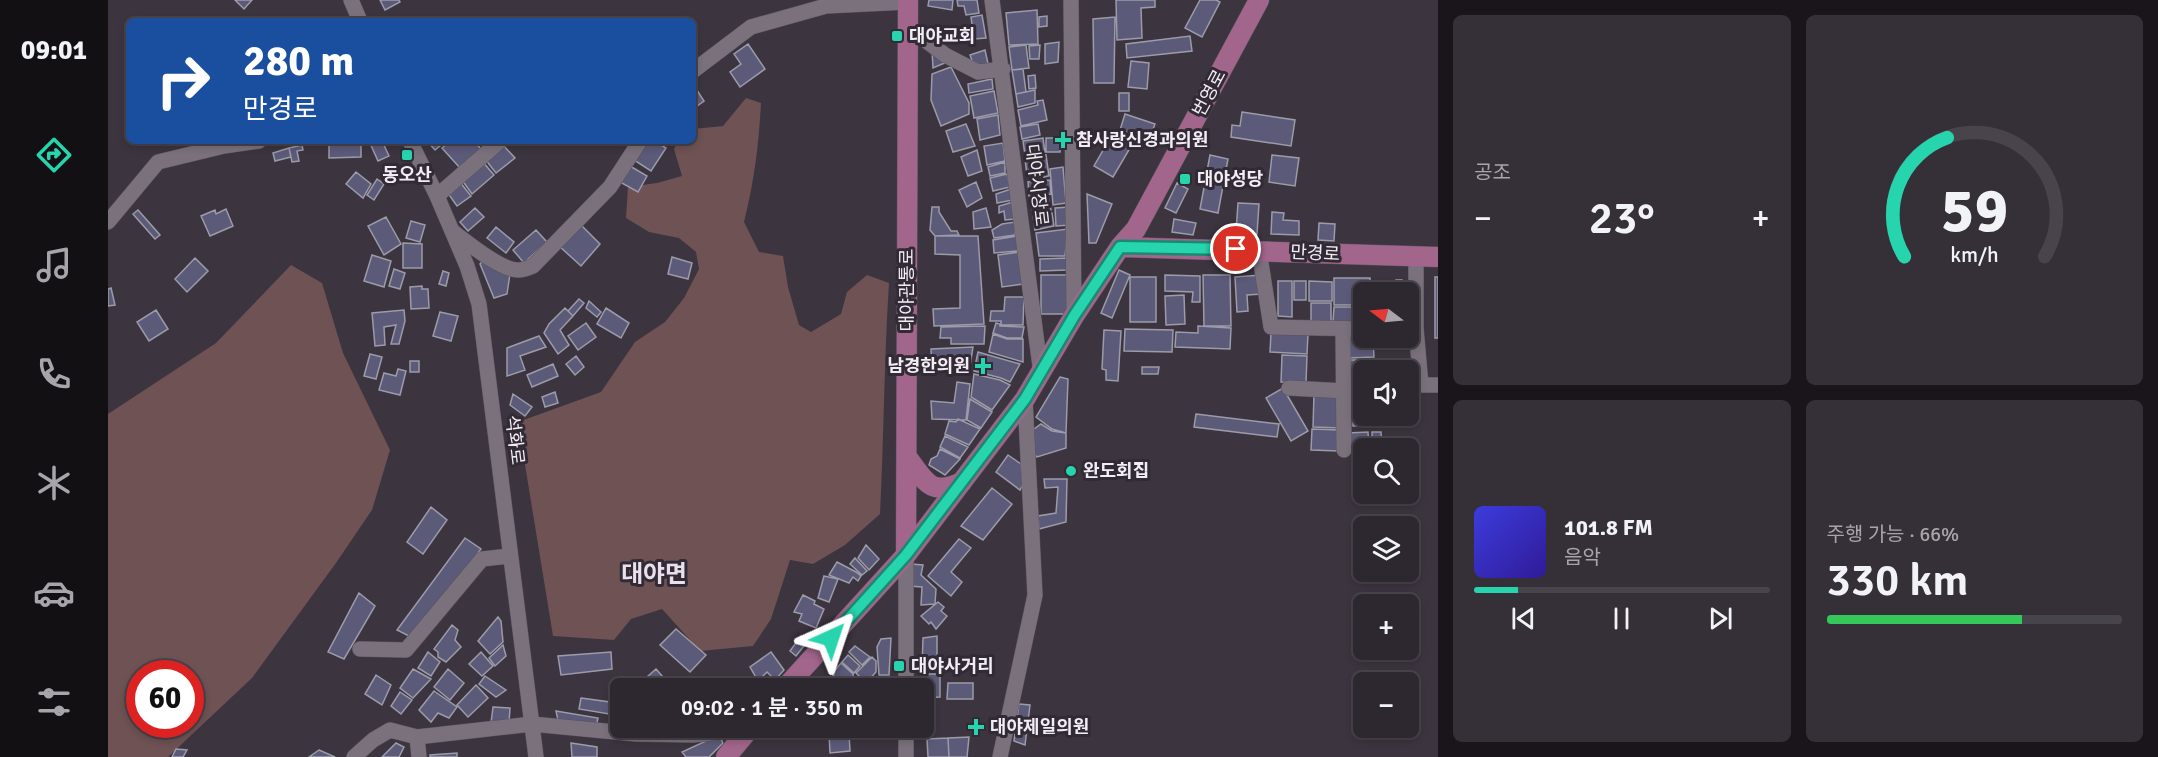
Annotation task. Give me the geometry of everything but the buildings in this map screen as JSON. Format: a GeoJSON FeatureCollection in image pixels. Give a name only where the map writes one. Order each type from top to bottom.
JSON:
{"type":"FeatureCollection","features":[{"type":"Feature","properties":{"kind":"main road","name":"번영로"},"geometry":{"type":"LineString","coordinates":[[1120,247],[1248,0]]}},
{"type":"Feature","properties":{"kind":"main road","name":"번영로"},"geometry":{"type":"LineString","coordinates":[[794,678],[906,555],[1025,399],[1074,316],[1120,247],[1136,229],[1259,0]]}},
{"type":"Feature","properties":{"kind":"main road","name":"대야관통로"},"geometry":{"type":"LineString","coordinates":[[906,555],[908,1]]}},
{"type":"Feature","properties":{"kind":"main road","name":"만경로"},"geometry":{"type":"LineString","coordinates":[[1120,247],[1438,257]]}},
{"type":"Feature","properties":{"kind":"main road"},"geometry":{"type":"LineString","coordinates":[[907,457],[924,480],[933,487],[948,489],[962,482]]}},
{"type":"Feature","properties":{"kind":"main road"},"geometry":{"type":"LineString","coordinates":[[726,757],[741,738]]}},
{"type":"Feature","properties":{"kind":"street"},"geometry":{"type":"LineString","coordinates":[[351,0],[359,18]]}},
{"type":"Feature","properties":{"kind":"street","name":"대야시장로"},"geometry":{"type":"LineString","coordinates":[[992,0],[1003,69],[1041,374]]}},
{"type":"Feature","properties":{"kind":"street"},"geometry":{"type":"LineString","coordinates":[[1071,0],[1074,316]]}},
{"type":"Feature","properties":{"kind":"street"},"geometry":{"type":"LineString","coordinates":[[696,69],[751,27],[824,3],[908,1]]}},
{"type":"Feature","properties":{"kind":"street"},"geometry":{"type":"LineString","coordinates":[[908,27],[945,55],[978,72],[1003,69]]}},
{"type":"Feature","properties":{"kind":"street"},"geometry":{"type":"LineString","coordinates":[[108,222],[158,162],[238,144]]}},
{"type":"Feature","properties":{"kind":"street","name":"석화로"},"geometry":{"type":"LineString","coordinates":[[411,144],[437,196],[475,287],[479,304],[536,757]]}},
{"type":"Feature","properties":{"kind":"street"},"geometry":{"type":"LineString","coordinates":[[437,196],[497,144]]}},
{"type":"Feature","properties":{"kind":"street"},"geometry":{"type":"LineString","coordinates":[[451,231],[484,256],[512,270],[520,271],[533,266],[610,187],[638,144]]}},
{"type":"Feature","properties":{"kind":"street"},"geometry":{"type":"LineString","coordinates":[[1259,250],[1271,327],[1353,330]]}},
{"type":"Feature","properties":{"kind":"street"},"geometry":{"type":"LineString","coordinates":[[1415,282],[1416,257]]}},
{"type":"Feature","properties":{"kind":"street"},"geometry":{"type":"LineString","coordinates":[[1344,330],[1344,450]]}},
{"type":"Feature","properties":{"kind":"street"},"geometry":{"type":"LineString","coordinates":[[1415,348],[1421,385],[1438,385]]}},
{"type":"Feature","properties":{"kind":"street"},"geometry":{"type":"LineString","coordinates":[[1289,388],[1353,392]]}},
{"type":"Feature","properties":{"kind":"street"},"geometry":{"type":"LineString","coordinates":[[1000,757],[1035,595],[1025,399]]}},
{"type":"Feature","properties":{"kind":"street","name":"대야관통로"},"geometry":{"type":"LineString","coordinates":[[906,555],[906,678]]}},
{"type":"Feature","properties":{"kind":"street"},"geometry":{"type":"LineString","coordinates":[[360,649],[406,650],[482,558],[510,556]]}},
{"type":"Feature","properties":{"kind":"street"},"geometry":{"type":"LineString","coordinates":[[354,757],[373,740],[390,730],[417,738],[532,724],[610,732]]}},
{"type":"Feature","properties":{"kind":"street"},"geometry":{"type":"LineString","coordinates":[[417,738],[420,757]]}},
{"type":"Feature","properties":{"kind":"street"},"geometry":{"type":"LineString","coordinates":[[906,738],[906,757]]}},
{"type":"Feature","properties":{"kind":"shaded area"},"geometry":{"type":"Polygon","coordinates":[[[746,98],[761,103],[756,163],[744,222],[759,252],[783,256],[788,287],[799,325],[811,332],[841,314],[847,292],[867,275],[889,283],[880,514],[845,545],[813,564],[790,560],[771,619],[753,646],[700,651],[662,609],[631,619],[614,640],[553,636],[518,422],[601,392],[635,342],[665,322],[684,298],[699,269],[696,252],[679,238],[649,232],[626,218],[628,187],[657,183],[682,176],[674,149],[676,144],[696,144],[696,129],[723,126],[746,98]]]}},
{"type":"Feature","properties":{"kind":"shaded area"},"geometry":{"type":"Polygon","coordinates":[[[291,265],[322,283],[343,353],[390,450],[372,510],[336,563],[252,678],[204,723],[204,660],[126,660],[126,738],[188,738],[168,757],[108,757],[108,414],[216,343],[291,265]]]}},
{"type":"Feature","properties":{"kind":"place","name":"대야교회"},"geometry":{"type":"Point","coordinates":[897,36]}},
{"type":"Feature","properties":{"kind":"place","name":"참사랑신경과의원"},"geometry":{"type":"Point","coordinates":[1063,140]}},
{"type":"Feature","properties":{"kind":"place","name":"동오산"},"geometry":{"type":"Point","coordinates":[407,155]}},
{"type":"Feature","properties":{"kind":"place","name":"대야성당"},"geometry":{"type":"Point","coordinates":[1185,179]}},
{"type":"Feature","properties":{"kind":"place","name":"남경한의원"},"geometry":{"type":"Point","coordinates":[983,366]}},
{"type":"Feature","properties":{"kind":"place","name":"완도회집"},"geometry":{"type":"Point","coordinates":[1071,471]}},
{"type":"Feature","properties":{"kind":"place","name":"대야사거리"},"geometry":{"type":"Point","coordinates":[899,666]}},
{"type":"Feature","properties":{"kind":"place","name":"대야제일의원"},"geometry":{"type":"Point","coordinates":[976,727]}},
{"type":"Feature","properties":{"kind":"district","name":"대야면"},"geometry":{"type":"Point","coordinates":[654,574]}},
{"type":"Feature","properties":{"kind":"route"},"geometry":{"type":"LineString","coordinates":[[831,638],[906,555],[1025,399],[1074,316],[1120,247],[1236,249]]}}]}
